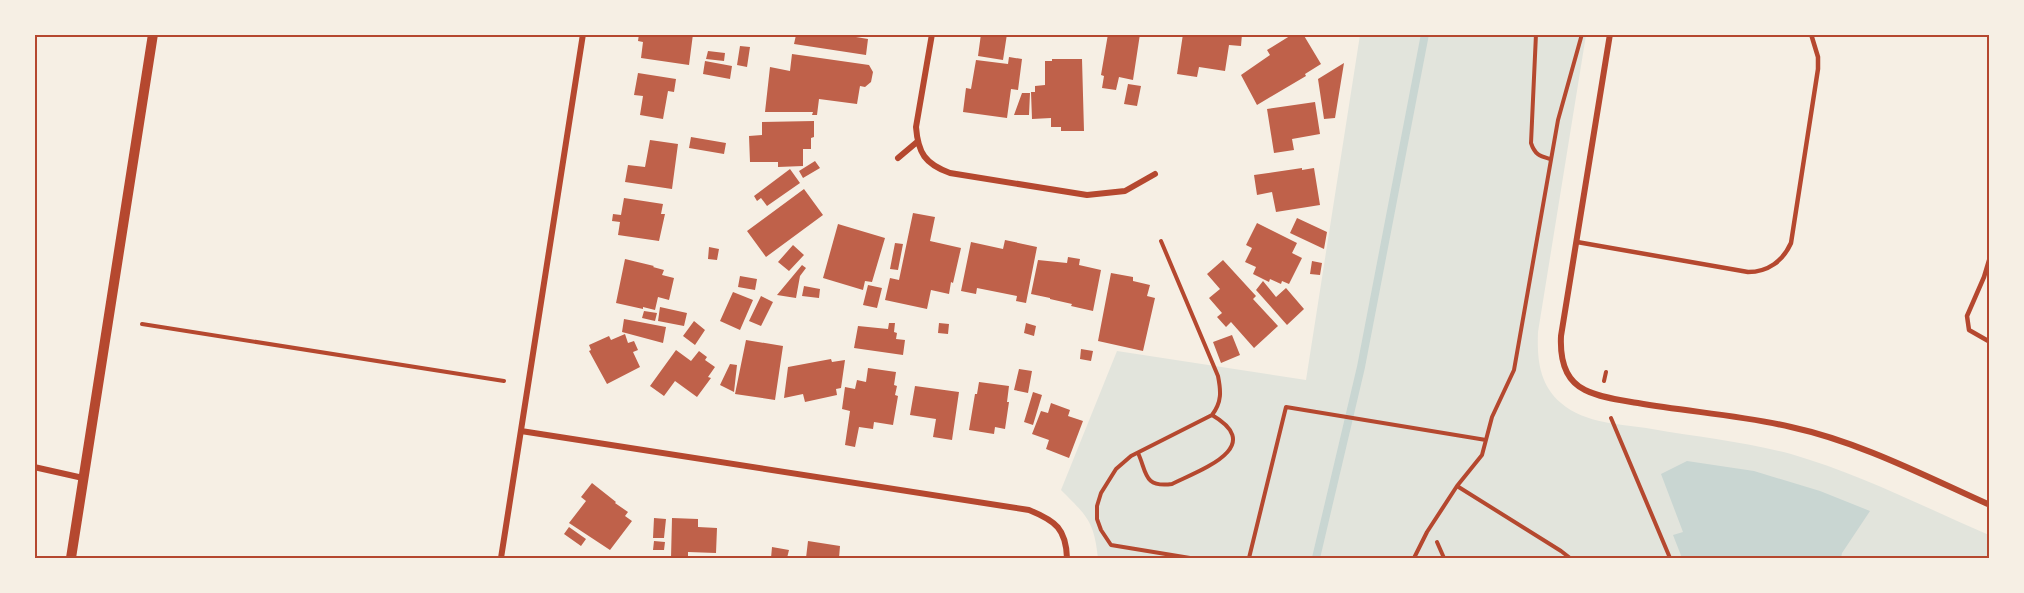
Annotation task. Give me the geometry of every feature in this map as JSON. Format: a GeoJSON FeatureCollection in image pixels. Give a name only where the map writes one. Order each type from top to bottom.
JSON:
{"type":"FeatureCollection","features":[{"type":"Feature","properties":{"kind":"street"},"geometry":{"type":"LineString","coordinates":[[70,558],[153,34]]}},
{"type":"Feature","properties":{"kind":"street"},"geometry":{"type":"LineString","coordinates":[[501,558],[583,34]]}},
{"type":"Feature","properties":{"kind":"street"},"geometry":{"type":"LineString","coordinates":[[932,34],[916,127],[917,142],[923,156],[935,167],[950,173],[1087,195],[1125,191],[1155,174]]}},
{"type":"Feature","properties":{"kind":"street"},"geometry":{"type":"LineString","coordinates":[[1610,34],[1561,336],[1560,352],[1564,368],[1572,380],[1584,390],[1600,396],[1750,418],[1826,436],[1861,448],[1989,505]]}},
{"type":"Feature","properties":{"kind":"street"},"geometry":{"type":"LineString","coordinates":[[898,158],[917,142]]}},
{"type":"Feature","properties":{"kind":"street"},"geometry":{"type":"LineString","coordinates":[[521,431],[1029,510],[1045,516],[1058,526],[1067,541],[1067,558]]}},
{"type":"Feature","properties":{"kind":"street"},"geometry":{"type":"LineString","coordinates":[[34,467],[83,478]]}},
{"type":"Feature","properties":{"kind":"lane"},"geometry":{"type":"LineString","coordinates":[[1577,242],[1748,272],[1767,269],[1781,259],[1791,243],[1818,69],[1818,57],[1811,34]]}},
{"type":"Feature","properties":{"kind":"lane"},"geometry":{"type":"LineString","coordinates":[[1989,257],[1984,277],[1967,316],[1969,330],[1989,342]]}},
{"type":"Feature","properties":{"kind":"path"},"geometry":{"type":"LineString","coordinates":[[1536,34],[1531,144],[1533,151],[1538,155],[1550,159]]}},
{"type":"Feature","properties":{"kind":"path"},"geometry":{"type":"LineString","coordinates":[[1414,558],[1427,532],[1457,486],[1482,455],[1492,417],[1514,370],[1550,159],[1581,34]]}},
{"type":"Feature","properties":{"kind":"path"},"geometry":{"type":"LineString","coordinates":[[1161,242],[1218,376],[1221,390],[1219,406],[1212,415],[1122,462],[1101,493],[1097,506],[1097,519],[1111,545],[1190,558]]}},
{"type":"Feature","properties":{"kind":"path"},"geometry":{"type":"LineString","coordinates":[[142,324],[504,381]]}},
{"type":"Feature","properties":{"kind":"path"},"geometry":{"type":"LineString","coordinates":[[1249,558],[1286,407],[1486,440]]}},
{"type":"Feature","properties":{"kind":"path"},"geometry":{"type":"LineString","coordinates":[[1138,453],[1144,474],[1162,485],[1172,484],[1225,457],[1233,446],[1233,434],[1226,423],[1212,415]]}},
{"type":"Feature","properties":{"kind":"path"},"geometry":{"type":"LineString","coordinates":[[1611,418],[1670,558]]}},
{"type":"Feature","properties":{"kind":"path"},"geometry":{"type":"LineString","coordinates":[[1457,486],[1570,558]]}},
{"type":"Feature","properties":{"kind":"path"},"geometry":{"type":"LineString","coordinates":[[1437,542],[1444,558]]}},
{"type":"Feature","properties":{"kind":"shaded area"},"geometry":{"type":"Polygon","coordinates":[[[1360,35],[1586,35],[1538,332],[1541,371],[1548,388],[1561,403],[1592,419],[1757,446],[1791,454],[1842,471],[1989,535],[1989,558],[1098,558],[1094,535],[1088,520],[1061,490],[1117,351],[1306,380],[1360,35]]]}},
{"type":"Feature","properties":{"kind":"shaded area"},"geometry":{"type":"Polygon","coordinates":[[[1687,461],[1754,471],[1820,491],[1870,511],[1841,558],[1682,558],[1673,535],[1683,532],[1661,474],[1687,461]]]}},
{"type":"Feature","properties":{"kind":"building"},"geometry":{"type":"Polygon","coordinates":[[[639,34],[693,34],[689,65],[641,58],[643,42],[638,41],[639,34]]]}},
{"type":"Feature","properties":{"kind":"building"},"geometry":{"type":"Polygon","coordinates":[[[804,34],[856,34],[856,37],[868,39],[866,55],[794,44],[796,35],[804,36],[804,34]]]}},
{"type":"Feature","properties":{"kind":"building"},"geometry":{"type":"Polygon","coordinates":[[[981,34],[1007,34],[1003,60],[978,56],[981,34]]]}},
{"type":"Feature","properties":{"kind":"building"},"geometry":{"type":"Polygon","coordinates":[[[1108,34],[1140,34],[1133,80],[1119,77],[1116,90],[1102,88],[1104,76],[1101,75],[1108,34]]]}},
{"type":"Feature","properties":{"kind":"building"},"geometry":{"type":"Polygon","coordinates":[[[1183,34],[1242,34],[1241,46],[1229,45],[1225,71],[1199,67],[1197,77],[1177,74],[1183,34]]]}},
{"type":"Feature","properties":{"kind":"building"},"geometry":{"type":"Polygon","coordinates":[[[1293,34],[1303,34],[1321,64],[1305,74],[1306,76],[1257,105],[1241,75],[1270,55],[1267,50],[1293,34]]]}},
{"type":"Feature","properties":{"kind":"building"},"geometry":{"type":"Polygon","coordinates":[[[740,46],[750,47],[747,67],[737,65],[740,46]]]}},
{"type":"Feature","properties":{"kind":"building"},"geometry":{"type":"Polygon","coordinates":[[[708,51],[725,53],[724,61],[706,59],[708,51]]]}},
{"type":"Feature","properties":{"kind":"building"},"geometry":{"type":"Polygon","coordinates":[[[792,54],[869,65],[873,72],[871,82],[865,87],[860,86],[857,104],[819,99],[817,115],[812,115],[813,112],[765,112],[770,67],[790,71],[792,54]]]}},
{"type":"Feature","properties":{"kind":"building"},"geometry":{"type":"Polygon","coordinates":[[[1009,57],[1022,59],[1018,90],[1011,89],[1007,118],[963,112],[966,88],[971,89],[976,60],[1008,64],[1009,57]]]}},
{"type":"Feature","properties":{"kind":"building"},"geometry":{"type":"Polygon","coordinates":[[[1052,59],[1082,59],[1084,131],[1061,131],[1061,127],[1051,127],[1051,118],[1032,119],[1031,92],[1035,92],[1035,86],[1045,85],[1045,61],[1052,61],[1052,59]]]}},
{"type":"Feature","properties":{"kind":"building"},"geometry":{"type":"Polygon","coordinates":[[[705,61],[732,66],[730,79],[703,74],[705,61]]]}},
{"type":"Feature","properties":{"kind":"building"},"geometry":{"type":"Polygon","coordinates":[[[1344,63],[1335,118],[1324,119],[1318,79],[1344,63]]]}},
{"type":"Feature","properties":{"kind":"building"},"geometry":{"type":"Polygon","coordinates":[[[638,73],[676,79],[674,92],[668,91],[663,119],[640,115],[643,96],[634,95],[638,73]]]}},
{"type":"Feature","properties":{"kind":"building"},"geometry":{"type":"Polygon","coordinates":[[[1128,84],[1141,86],[1137,106],[1124,104],[1128,84]]]}},
{"type":"Feature","properties":{"kind":"building"},"geometry":{"type":"Polygon","coordinates":[[[1022,93],[1030,93],[1029,115],[1014,115],[1022,93]]]}},
{"type":"Feature","properties":{"kind":"building"},"geometry":{"type":"Polygon","coordinates":[[[1315,102],[1320,134],[1292,139],[1294,150],[1274,153],[1267,109],[1315,102]]]}},
{"type":"Feature","properties":{"kind":"building"},"geometry":{"type":"Polygon","coordinates":[[[814,121],[811,149],[803,149],[803,166],[778,167],[778,162],[750,162],[749,136],[762,135],[762,122],[814,121]]]}},
{"type":"Feature","properties":{"kind":"building"},"geometry":{"type":"Polygon","coordinates":[[[691,137],[726,143],[724,154],[689,148],[691,137]]]}},
{"type":"Feature","properties":{"kind":"building"},"geometry":{"type":"Polygon","coordinates":[[[650,140],[678,144],[672,189],[625,182],[628,165],[645,167],[650,140]]]}},
{"type":"Feature","properties":{"kind":"building"},"geometry":{"type":"Polygon","coordinates":[[[815,161],[820,168],[803,178],[799,171],[815,161]]]}},
{"type":"Feature","properties":{"kind":"building"},"geometry":{"type":"Polygon","coordinates":[[[1302,168],[1302,170],[1314,168],[1320,205],[1276,212],[1272,192],[1257,195],[1254,175],[1302,168]]]}},
{"type":"Feature","properties":{"kind":"building"},"geometry":{"type":"Polygon","coordinates":[[[790,169],[800,183],[767,206],[761,198],[757,201],[754,196],[790,169]]]}},
{"type":"Feature","properties":{"kind":"building"},"geometry":{"type":"Polygon","coordinates":[[[804,189],[823,215],[766,257],[747,231],[804,189]]]}},
{"type":"Feature","properties":{"kind":"building"},"geometry":{"type":"Polygon","coordinates":[[[624,198],[663,204],[661,214],[665,214],[659,241],[618,235],[620,222],[612,221],[613,214],[621,215],[624,198]]]}},
{"type":"Feature","properties":{"kind":"building"},"geometry":{"type":"Polygon","coordinates":[[[913,213],[935,217],[930,241],[961,248],[949,294],[931,290],[927,309],[885,300],[890,278],[899,280],[913,213]]]}},
{"type":"Feature","properties":{"kind":"building"},"geometry":{"type":"Polygon","coordinates":[[[1297,218],[1327,232],[1324,249],[1290,233],[1297,218]]]}},
{"type":"Feature","properties":{"kind":"building"},"geometry":{"type":"Polygon","coordinates":[[[1257,223],[1297,243],[1292,253],[1302,258],[1289,284],[1282,281],[1281,284],[1270,279],[1269,282],[1253,274],[1256,267],[1245,262],[1252,248],[1246,245],[1257,223]]]}},
{"type":"Feature","properties":{"kind":"building"},"geometry":{"type":"Polygon","coordinates":[[[838,224],[885,238],[872,282],[865,281],[863,290],[823,278],[838,224]]]}},
{"type":"Feature","properties":{"kind":"building"},"geometry":{"type":"Polygon","coordinates":[[[1005,240],[1037,247],[1026,303],[1016,301],[1017,296],[977,288],[976,294],[961,291],[971,242],[1003,249],[1005,240]]]}},
{"type":"Feature","properties":{"kind":"building"},"geometry":{"type":"Polygon","coordinates":[[[895,243],[903,244],[898,270],[890,269],[895,243]]]}},
{"type":"Feature","properties":{"kind":"building"},"geometry":{"type":"Polygon","coordinates":[[[793,245],[804,255],[789,271],[778,262],[793,245]]]}},
{"type":"Feature","properties":{"kind":"building"},"geometry":{"type":"Polygon","coordinates":[[[709,247],[719,249],[717,260],[708,259],[709,247]]]}},
{"type":"Feature","properties":{"kind":"building"},"geometry":{"type":"Polygon","coordinates":[[[1068,257],[1080,259],[1079,265],[1101,270],[1093,311],[1031,294],[1038,260],[1067,263],[1068,257]]]}},
{"type":"Feature","properties":{"kind":"building"},"geometry":{"type":"Polygon","coordinates":[[[625,259],[654,266],[664,270],[662,275],[674,278],[669,300],[658,297],[655,310],[616,303],[625,259]]]}},
{"type":"Feature","properties":{"kind":"building"},"geometry":{"type":"Polygon","coordinates":[[[1223,260],[1256,296],[1253,299],[1278,326],[1254,348],[1231,322],[1226,327],[1217,317],[1222,313],[1209,298],[1220,289],[1207,274],[1223,260]]]}},
{"type":"Feature","properties":{"kind":"building"},"geometry":{"type":"Polygon","coordinates":[[[1312,261],[1322,263],[1320,275],[1310,274],[1312,261]]]}},
{"type":"Feature","properties":{"kind":"building"},"geometry":{"type":"Polygon","coordinates":[[[802,265],[806,268],[800,276],[796,298],[777,295],[802,265]]]}},
{"type":"Feature","properties":{"kind":"building"},"geometry":{"type":"Polygon","coordinates":[[[1111,273],[1133,277],[1133,281],[1150,285],[1147,296],[1155,298],[1143,351],[1098,341],[1111,273]]]}},
{"type":"Feature","properties":{"kind":"building"},"geometry":{"type":"Polygon","coordinates":[[[740,276],[757,279],[755,290],[738,287],[740,276]]]}},
{"type":"Feature","properties":{"kind":"building"},"geometry":{"type":"Polygon","coordinates":[[[1263,281],[1276,297],[1286,288],[1304,309],[1287,325],[1256,290],[1263,281]]]}},
{"type":"Feature","properties":{"kind":"building"},"geometry":{"type":"Polygon","coordinates":[[[868,285],[882,288],[877,308],[863,305],[868,285]]]}},
{"type":"Feature","properties":{"kind":"building"},"geometry":{"type":"Polygon","coordinates":[[[804,286],[820,289],[819,298],[802,296],[804,286]]]}},
{"type":"Feature","properties":{"kind":"building"},"geometry":{"type":"Polygon","coordinates":[[[733,292],[753,300],[740,330],[720,321],[733,292]]]}},
{"type":"Feature","properties":{"kind":"building"},"geometry":{"type":"Polygon","coordinates":[[[761,296],[773,302],[761,326],[749,321],[761,296]]]}},
{"type":"Feature","properties":{"kind":"building"},"geometry":{"type":"Polygon","coordinates":[[[660,307],[687,313],[684,326],[658,321],[660,307]]]}},
{"type":"Feature","properties":{"kind":"building"},"geometry":{"type":"Polygon","coordinates":[[[644,311],[657,313],[655,321],[642,318],[644,311]]]}},
{"type":"Feature","properties":{"kind":"building"},"geometry":{"type":"Polygon","coordinates":[[[624,319],[666,327],[663,343],[622,332],[624,319]]]}},
{"type":"Feature","properties":{"kind":"building"},"geometry":{"type":"Polygon","coordinates":[[[694,321],[705,330],[695,345],[683,336],[694,321]]]}},
{"type":"Feature","properties":{"kind":"building"},"geometry":{"type":"Polygon","coordinates":[[[889,323],[895,323],[896,339],[905,340],[903,355],[854,348],[858,326],[888,329],[889,323]]]}},
{"type":"Feature","properties":{"kind":"building"},"geometry":{"type":"Polygon","coordinates":[[[939,323],[949,324],[948,334],[938,333],[939,323]]]}},
{"type":"Feature","properties":{"kind":"building"},"geometry":{"type":"Polygon","coordinates":[[[1026,323],[1036,326],[1034,336],[1024,333],[1026,323]]]}},
{"type":"Feature","properties":{"kind":"building"},"geometry":{"type":"Polygon","coordinates":[[[625,334],[628,343],[634,341],[638,350],[633,352],[640,367],[607,384],[589,351],[591,350],[589,345],[609,336],[611,340],[625,334]]]}},
{"type":"Feature","properties":{"kind":"building"},"geometry":{"type":"Polygon","coordinates":[[[1232,335],[1240,355],[1221,363],[1213,342],[1232,335]]]}},
{"type":"Feature","properties":{"kind":"building"},"geometry":{"type":"Polygon","coordinates":[[[746,340],[783,346],[775,400],[735,394],[746,340]]]}},
{"type":"Feature","properties":{"kind":"building"},"geometry":{"type":"Polygon","coordinates":[[[1081,349],[1093,351],[1091,361],[1080,359],[1081,349]]]}},
{"type":"Feature","properties":{"kind":"building"},"geometry":{"type":"Polygon","coordinates":[[[676,350],[691,361],[699,351],[707,357],[705,360],[715,367],[708,377],[711,378],[697,397],[675,381],[664,396],[650,386],[676,350]]]}},
{"type":"Feature","properties":{"kind":"building"},"geometry":{"type":"Polygon","coordinates":[[[831,359],[832,362],[845,360],[841,388],[836,389],[837,395],[805,402],[803,394],[784,398],[788,367],[831,359]]]}},
{"type":"Feature","properties":{"kind":"building"},"geometry":{"type":"Polygon","coordinates":[[[730,364],[737,365],[734,392],[720,385],[730,364]]]}},
{"type":"Feature","properties":{"kind":"building"},"geometry":{"type":"Polygon","coordinates":[[[868,368],[896,372],[894,385],[897,386],[895,395],[898,396],[893,425],[874,422],[873,429],[859,427],[855,447],[845,445],[850,411],[842,409],[845,387],[855,389],[857,380],[866,382],[868,368]]]}},
{"type":"Feature","properties":{"kind":"building"},"geometry":{"type":"Polygon","coordinates":[[[1019,369],[1032,371],[1028,393],[1014,390],[1019,369]]]}},
{"type":"Feature","properties":{"kind":"building"},"geometry":{"type":"Polygon","coordinates":[[[979,382],[1009,386],[1005,429],[995,427],[994,434],[969,430],[979,382]]]}},
{"type":"Feature","properties":{"kind":"building"},"geometry":{"type":"Polygon","coordinates":[[[915,386],[959,392],[952,440],[933,437],[936,419],[910,415],[915,386]]]}},
{"type":"Feature","properties":{"kind":"building"},"geometry":{"type":"Polygon","coordinates":[[[1033,392],[1042,395],[1033,425],[1024,422],[1033,392]]]}},
{"type":"Feature","properties":{"kind":"building"},"geometry":{"type":"Polygon","coordinates":[[[1051,403],[1070,410],[1068,416],[1083,421],[1069,458],[1046,449],[1049,440],[1032,434],[1041,411],[1048,413],[1051,403]]]}},
{"type":"Feature","properties":{"kind":"building"},"geometry":{"type":"Polygon","coordinates":[[[592,483],[628,512],[625,516],[632,521],[610,550],[569,523],[586,501],[581,497],[592,483]]]}},
{"type":"Feature","properties":{"kind":"building"},"geometry":{"type":"Polygon","coordinates":[[[654,518],[666,519],[664,538],[653,538],[654,518]]]}},
{"type":"Feature","properties":{"kind":"building"},"geometry":{"type":"Polygon","coordinates":[[[672,518],[698,519],[698,527],[717,528],[716,553],[688,552],[688,558],[671,558],[672,518]]]}},
{"type":"Feature","properties":{"kind":"building"},"geometry":{"type":"Polygon","coordinates":[[[569,527],[586,539],[581,546],[564,534],[569,527]]]}},
{"type":"Feature","properties":{"kind":"building"},"geometry":{"type":"Polygon","coordinates":[[[654,541],[665,542],[664,550],[653,550],[654,541]]]}},
{"type":"Feature","properties":{"kind":"building"},"geometry":{"type":"Polygon","coordinates":[[[808,541],[840,546],[839,558],[806,558],[808,541]]]}},
{"type":"Feature","properties":{"kind":"building"},"geometry":{"type":"Polygon","coordinates":[[[772,547],[789,550],[787,558],[771,558],[772,547]]]}},
{"type":"Feature","properties":{"kind":"waterway"},"geometry":{"type":"LineString","coordinates":[[1316,558],[1361,367],[1425,34]]}}]}
